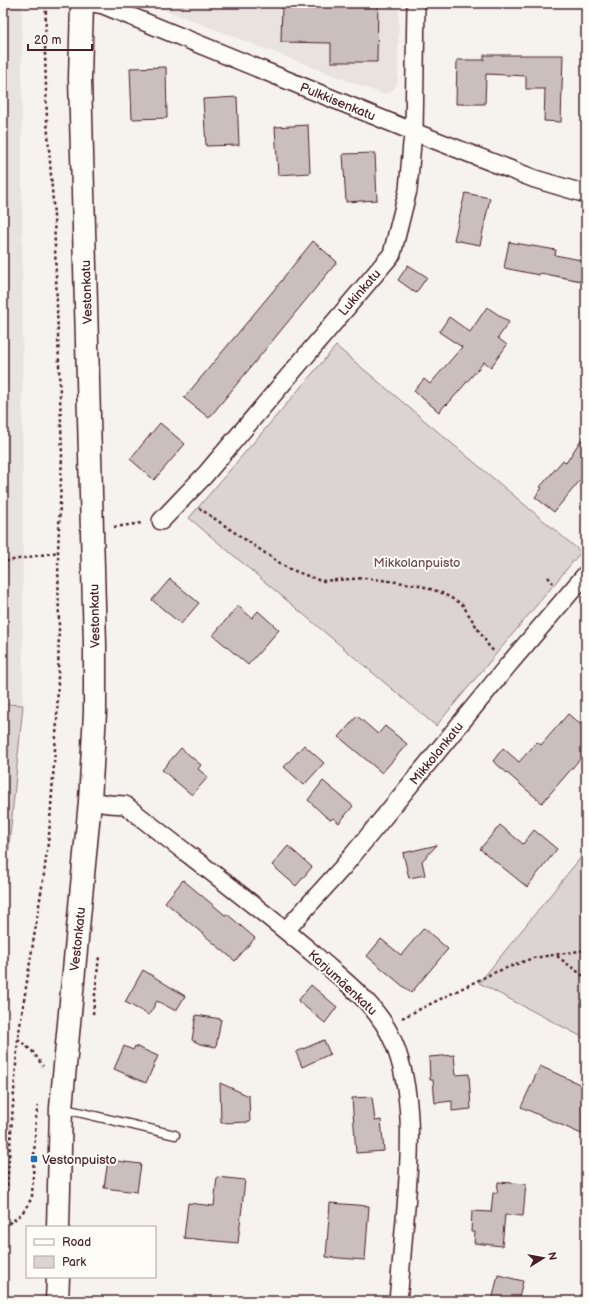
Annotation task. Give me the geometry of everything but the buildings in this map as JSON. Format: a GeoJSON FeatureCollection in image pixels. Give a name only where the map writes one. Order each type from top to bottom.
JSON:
{"type":"FeatureCollection","features":[{"type":"Feature","properties":{"kind":"main road","name":"Vestonkatu"},"geometry":{"type":"LineString","coordinates":[[58,1226],[61,1108],[90,801],[95,712],[95,644],[80,78],[82,3]]}},
{"type":"Feature","properties":{"kind":"main road"},"geometry":{"type":"LineString","coordinates":[[57,1301],[58,1278]]}},
{"type":"Feature","properties":{"kind":"street","name":"Pulkkisenkatu"},"geometry":{"type":"LineString","coordinates":[[92,3],[110,8],[414,132],[536,179],[586,194]]}},
{"type":"Feature","properties":{"kind":"street","name":"Lukinkatu"},"geometry":{"type":"LineString","coordinates":[[161,521],[205,475],[392,254],[408,190],[414,132],[416,3]]}},
{"type":"Feature","properties":{"kind":"street","name":"Mikkolankatu"},"geometry":{"type":"LineString","coordinates":[[286,930],[343,867],[509,664],[586,574]]}},
{"type":"Feature","properties":{"kind":"street","name":"Karjumäenkatu"},"geometry":{"type":"LineString","coordinates":[[90,801],[125,805],[286,930],[356,991],[380,1017],[393,1041],[402,1070],[409,1124],[409,1164],[398,1301]]}},
{"type":"Feature","properties":{"kind":"lane"},"geometry":{"type":"LineString","coordinates":[[61,1108],[175,1135]]}},
{"type":"Feature","properties":{"kind":"path"},"geometry":{"type":"LineString","coordinates":[[3,1240],[18,1038],[49,835],[54,780],[60,631],[58,552],[62,455],[54,216],[47,121],[45,52],[46,3]]}},
{"type":"Feature","properties":{"kind":"path"},"geometry":{"type":"LineString","coordinates":[[184,497],[287,568],[321,581],[366,578],[418,585],[442,593],[462,604],[490,648],[509,664]]}},
{"type":"Feature","properties":{"kind":"path"},"geometry":{"type":"LineString","coordinates":[[109,527],[161,521]]}},
{"type":"Feature","properties":{"kind":"path"},"geometry":{"type":"LineString","coordinates":[[3,580],[7,561],[58,552]]}},
{"type":"Feature","properties":{"kind":"path"},"geometry":{"type":"LineString","coordinates":[[386,1027],[493,973],[533,958],[586,950]]}},
{"type":"Feature","properties":{"kind":"path"},"geometry":{"type":"LineString","coordinates":[[556,955],[582,975],[586,976]]}},
{"type":"Feature","properties":{"kind":"path"},"geometry":{"type":"LineString","coordinates":[[18,1038],[33,1052],[46,1069]]}},
{"type":"Feature","properties":{"kind":"path"},"geometry":{"type":"LineString","coordinates":[[4,1226],[20,1216],[29,1205],[32,1196],[35,1124]]}},
{"type":"Feature","properties":{"kind":"shaded area"},"geometry":{"type":"Polygon","coordinates":[[[3,3],[22,3],[23,705],[3,704],[3,3]]]}},
{"type":"Feature","properties":{"kind":"shaded area"},"geometry":{"type":"Polygon","coordinates":[[[146,3],[399,3],[398,81],[394,89],[389,93],[382,94],[146,3]]]}},
{"type":"Feature","properties":{"kind":"green space","name":"Mikkolanpuisto"},"geometry":{"type":"Polygon","coordinates":[[[336,346],[581,552],[436,726],[189,518],[336,346]]]}},
{"type":"Feature","properties":{"kind":"green space"},"geometry":{"type":"Polygon","coordinates":[[[3,704],[23,705],[3,907],[3,704]]]}},
{"type":"Feature","properties":{"kind":"green space"},"geometry":{"type":"Polygon","coordinates":[[[586,851],[586,1039],[479,983],[586,851]]]}},
{"type":"Feature","properties":{"kind":"place","name":"Vestonpuisto"},"geometry":{"type":"Point","coordinates":[34,1159]}}]}
